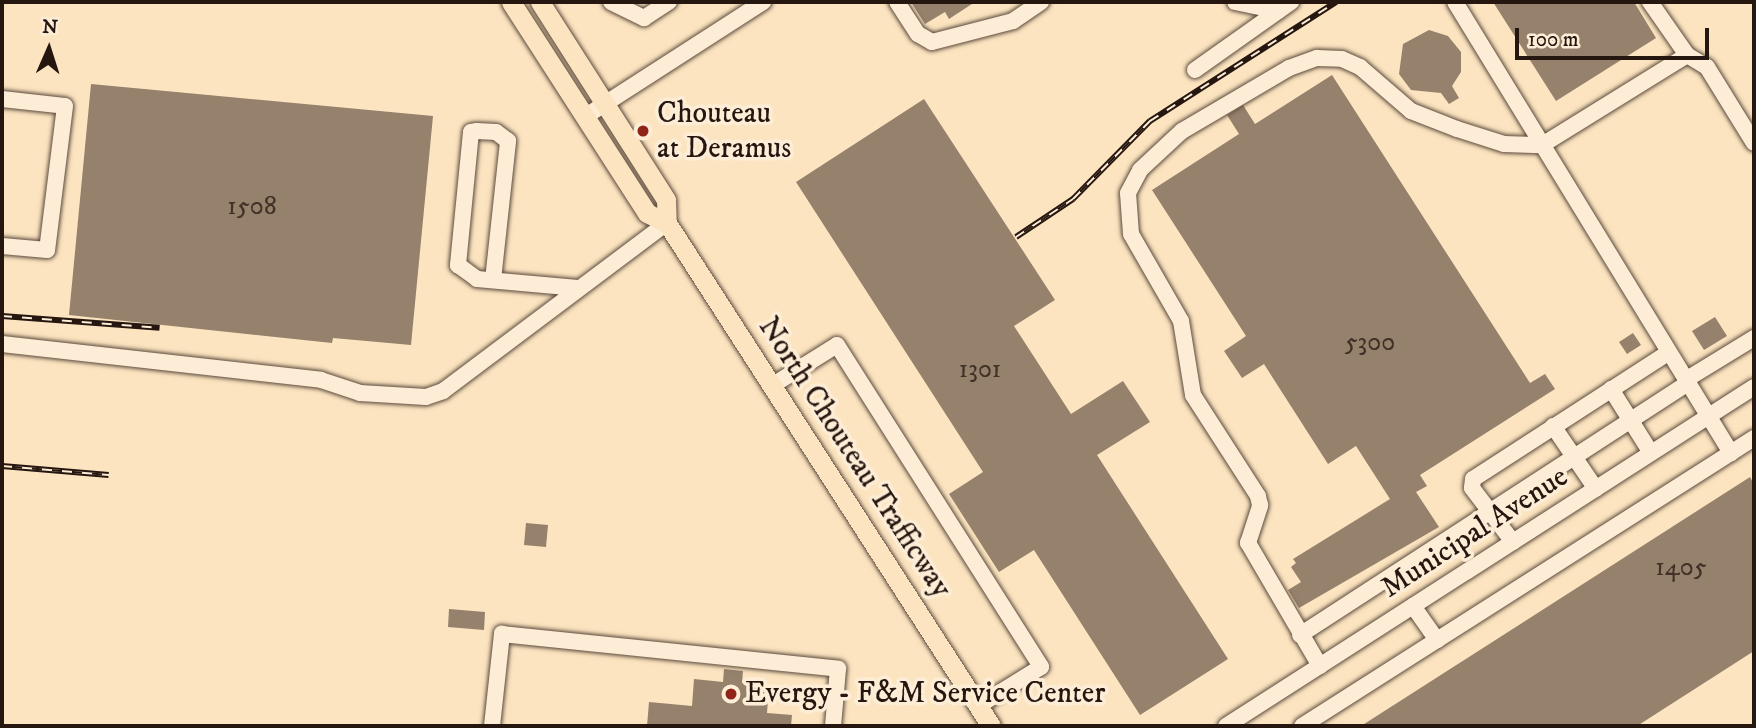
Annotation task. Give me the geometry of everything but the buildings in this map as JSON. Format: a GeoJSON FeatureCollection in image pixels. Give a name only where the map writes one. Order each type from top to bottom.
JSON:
{"type":"FeatureCollection","features":[{"type":"Feature","properties":{"kind":"main road","name":"North Chouteau Trafficway"},"geometry":{"type":"LineString","coordinates":[[511,2],[648,213],[667,223],[991,726]]}},
{"type":"Feature","properties":{"kind":"main road","name":"North Chouteau Trafficway"},"geometry":{"type":"LineString","coordinates":[[540,2],[666,200],[667,223]]}},
{"type":"Feature","properties":{"kind":"street"},"geometry":{"type":"LineString","coordinates":[[611,2],[644,18],[669,2]]}},
{"type":"Feature","properties":{"kind":"street"},"geometry":{"type":"LineString","coordinates":[[586,116],[762,2]]}},
{"type":"Feature","properties":{"kind":"street"},"geometry":{"type":"LineString","coordinates":[[897,2],[918,34],[932,42],[1013,21],[1041,2]]}},
{"type":"Feature","properties":{"kind":"street"},"geometry":{"type":"LineString","coordinates":[[1235,2],[1285,6]]}},
{"type":"Feature","properties":{"kind":"street"},"geometry":{"type":"LineString","coordinates":[[1455,2],[1668,353],[1712,415],[1731,453]]}},
{"type":"Feature","properties":{"kind":"street"},"geometry":{"type":"LineString","coordinates":[[1650,2],[1687,55],[1707,67],[1754,143]]}},
{"type":"Feature","properties":{"kind":"street"},"geometry":{"type":"LineString","coordinates":[[1195,70],[1285,6]]}},
{"type":"Feature","properties":{"kind":"street"},"geometry":{"type":"LineString","coordinates":[[1320,666],[1248,543],[1260,505],[1258,496],[1193,394],[1181,321],[1131,234],[1128,193],[1140,170],[1182,131],[1289,68],[1317,58],[1342,59],[1360,67],[1410,111],[1457,130],[1504,144],[1542,145],[1687,55]]}},
{"type":"Feature","properties":{"kind":"street"},"geometry":{"type":"LineString","coordinates":[[2,99],[65,106],[47,250],[2,246]]}},
{"type":"Feature","properties":{"kind":"street"},"geometry":{"type":"LineString","coordinates":[[493,280],[508,141],[496,132],[477,131],[471,132],[458,265],[477,279],[578,288]]}},
{"type":"Feature","properties":{"kind":"street"},"geometry":{"type":"LineString","coordinates":[[2,344],[321,380],[360,393],[426,397],[443,391],[667,223]]}},
{"type":"Feature","properties":{"kind":"street"},"geometry":{"type":"LineString","coordinates":[[1300,635],[1754,338]]}},
{"type":"Feature","properties":{"kind":"street"},"geometry":{"type":"LineString","coordinates":[[773,385],[837,345],[867,391],[1041,667],[978,706]]}},
{"type":"Feature","properties":{"kind":"street"},"geometry":{"type":"LineString","coordinates":[[1513,542],[1472,488],[1473,479],[1668,353]]}},
{"type":"Feature","properties":{"kind":"street","name":"Municipal Avenue"},"geometry":{"type":"LineString","coordinates":[[1234,724],[1754,387]]}},
{"type":"Feature","properties":{"kind":"street"},"geometry":{"type":"LineString","coordinates":[[1611,389],[1651,453]]}},
{"type":"Feature","properties":{"kind":"street"},"geometry":{"type":"LineString","coordinates":[[1553,426],[1596,489]]}},
{"type":"Feature","properties":{"kind":"street"},"geometry":{"type":"LineString","coordinates":[[1302,726],[1754,438]]}},
{"type":"Feature","properties":{"kind":"street"},"geometry":{"type":"LineString","coordinates":[[1413,606],[1437,640]]}},
{"type":"Feature","properties":{"kind":"street"},"geometry":{"type":"LineString","coordinates":[[492,726],[502,634],[838,670],[833,726]]}},
{"type":"Feature","properties":{"kind":"railway"},"geometry":{"type":"LineString","coordinates":[[1016,237],[1073,199],[1150,121],[1336,2]]}},
{"type":"Feature","properties":{"kind":"railway"},"geometry":{"type":"LineString","coordinates":[[2,316],[160,328]]}},
{"type":"Feature","properties":{"kind":"railway"},"geometry":{"type":"LineString","coordinates":[[2,466],[109,475]]}},
{"type":"Feature","properties":{"kind":"place","name":"Chouteau at Deramus"},"geometry":{"type":"Point","coordinates":[643,131]}},
{"type":"Feature","properties":{"kind":"place","name":"Evergy - F&M Service Center"},"geometry":{"type":"Point","coordinates":[731,694]}}]}
